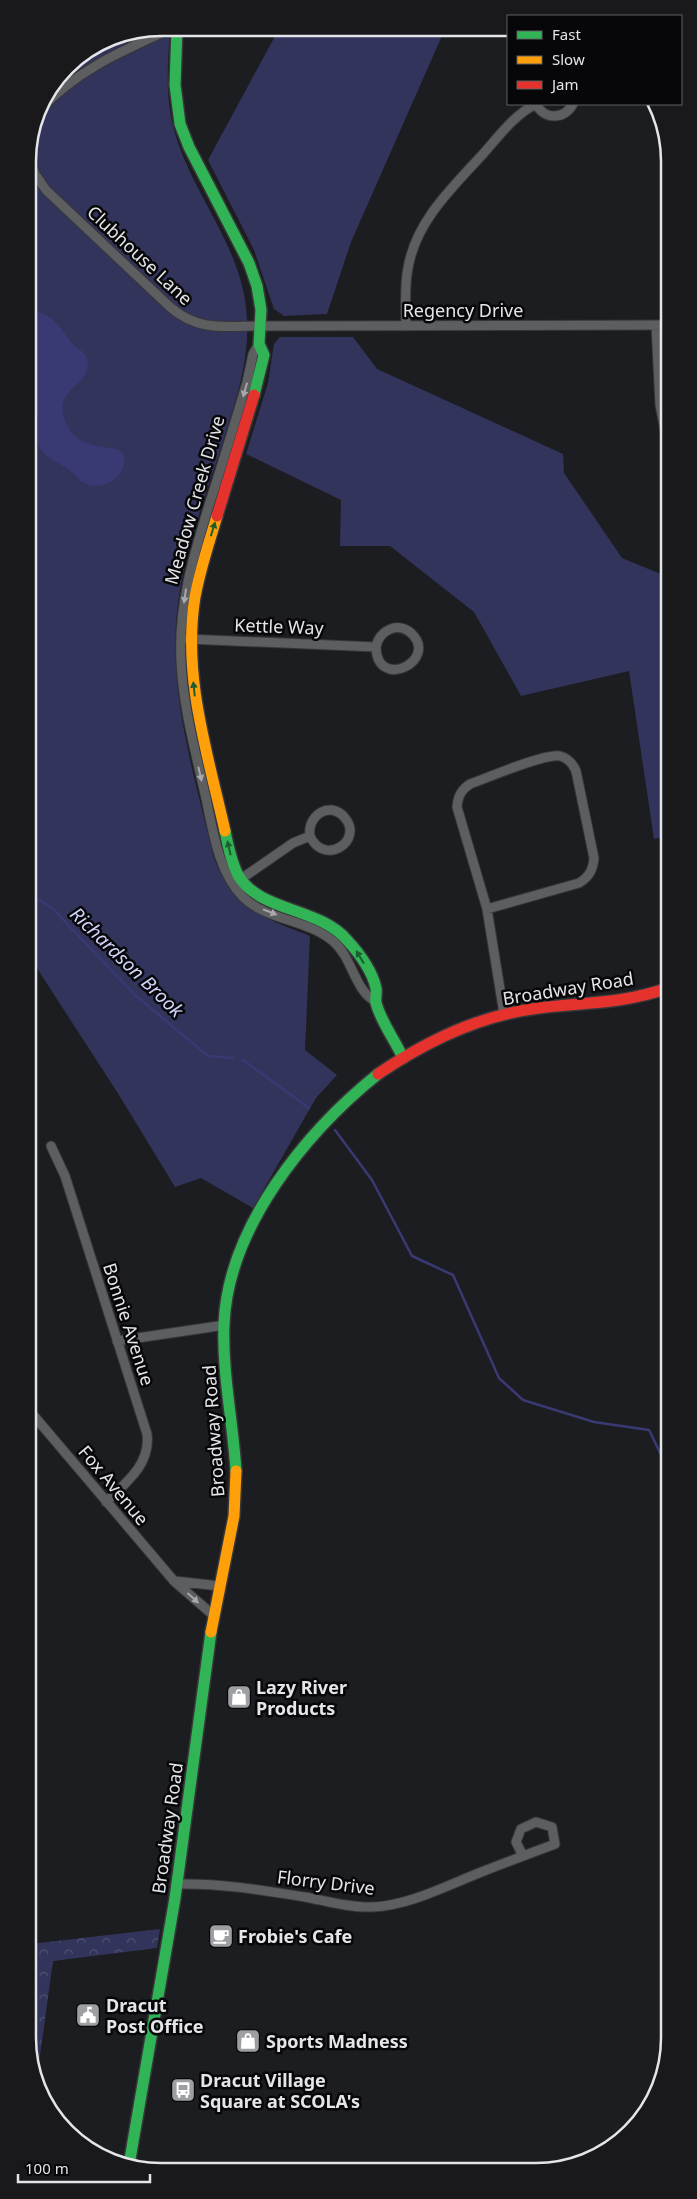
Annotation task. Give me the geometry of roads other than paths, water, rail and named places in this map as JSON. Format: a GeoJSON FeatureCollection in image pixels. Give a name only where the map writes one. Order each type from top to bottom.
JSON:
{"type":"FeatureCollection","features":[{"type":"Feature","properties":{"kind":"main road","name":"Meadow Creek Drive"},"geometry":{"type":"LineString","coordinates":[[175,37],[175,85],[180,124],[189,147],[249,263],[257,286],[261,310],[259,344],[264,355],[260,378],[223,478],[186,638],[202,756],[232,858],[236,882],[297,917],[331,925],[351,944],[359,954],[377,990],[375,1001],[403,1058]]}},
{"type":"Feature","properties":{"kind":"main road","name":"Broadway Road"},"geometry":{"type":"LineString","coordinates":[[130,2158],[177,1884],[213,1615],[232,1529],[236,1496],[225,1325],[228,1296],[237,1266],[258,1216],[284,1173],[310,1138],[360,1088],[403,1058],[457,1030],[504,1014],[530,1009],[601,1004],[661,990]]}},
{"type":"Feature","properties":{"kind":"street"},"geometry":{"type":"LineString","coordinates":[[57,92],[85,70],[108,57],[154,37]]}},
{"type":"Feature","properties":{"kind":"street"},"geometry":{"type":"LineString","coordinates":[[406,326],[408,269],[414,246],[424,224],[442,199],[514,119],[535,105]]}},
{"type":"Feature","properties":{"kind":"street"},"geometry":{"type":"LineString","coordinates":[[537,105],[543,113],[554,116],[565,113],[571,105]]}},
{"type":"Feature","properties":{"kind":"street","name":"Clubhouse Lane"},"geometry":{"type":"LineString","coordinates":[[37,178],[46,190],[186,320],[200,324],[260,326]]}},
{"type":"Feature","properties":{"kind":"street"},"geometry":{"type":"LineString","coordinates":[[656,325],[661,409]]}},
{"type":"Feature","properties":{"kind":"street","name":"Regency Drive"},"geometry":{"type":"LineString","coordinates":[[260,326],[661,325]]}},
{"type":"Feature","properties":{"kind":"street"},"geometry":{"type":"LineString","coordinates":[[398,628],[406,630],[413,636],[417,644],[417,653],[413,662],[406,667],[393,669],[385,666],[379,660],[376,647],[381,634],[389,629],[398,628]]}},
{"type":"Feature","properties":{"kind":"street","name":"Kettle Way"},"geometry":{"type":"LineString","coordinates":[[186,638],[376,647]]}},
{"type":"Feature","properties":{"kind":"street"},"geometry":{"type":"LineString","coordinates":[[487,910],[579,883],[586,879],[591,872],[594,858],[576,771],[573,764],[567,759],[551,756],[470,784],[460,792],[457,807],[487,910],[504,1014]]}},
{"type":"Feature","properties":{"kind":"street"},"geometry":{"type":"LineString","coordinates":[[323,811],[336,811],[344,816],[349,823],[350,832],[348,840],[338,849],[330,851],[321,849],[310,836],[311,823],[323,811]]}},
{"type":"Feature","properties":{"kind":"street"},"geometry":{"type":"LineString","coordinates":[[236,882],[293,843],[310,836]]}},
{"type":"Feature","properties":{"kind":"street","name":"Bonnie Avenue"},"geometry":{"type":"LineString","coordinates":[[51,1146],[64,1176],[148,1434],[149,1448],[139,1470],[106,1502]]}},
{"type":"Feature","properties":{"kind":"street"},"geometry":{"type":"LineString","coordinates":[[118,1341],[225,1325]]}},
{"type":"Feature","properties":{"kind":"street","name":"Fox Avenue"},"geometry":{"type":"LineString","coordinates":[[36,1419],[174,1581],[213,1615]]}},
{"type":"Feature","properties":{"kind":"street"},"geometry":{"type":"LineString","coordinates":[[174,1581],[219,1586]]}},
{"type":"Feature","properties":{"kind":"street","name":"Florry Drive"},"geometry":{"type":"LineString","coordinates":[[177,1884],[207,1883],[372,1907],[404,1901],[555,1844],[552,1827],[536,1822],[521,1829],[516,1842],[523,1856]]}},
{"type":"Feature","properties":{"kind":"waterway","name":"Richardson Brook"},"geometry":{"type":"LineString","coordinates":[[37,898],[52,908],[135,995],[208,1056],[233,1058]]}},
{"type":"Feature","properties":{"kind":"waterway","name":"Richardson Brook"},"geometry":{"type":"LineString","coordinates":[[243,1060],[309,1108]]}},
{"type":"Feature","properties":{"kind":"waterway","name":"Richardson Brook"},"geometry":{"type":"LineString","coordinates":[[335,1130],[372,1180],[412,1256],[453,1275],[499,1378],[523,1400],[594,1422],[649,1430],[660,1453]]}},
{"type":"Feature","properties":{"kind":"place","name":"Lazy River Products"},"geometry":{"type":"Point","coordinates":[239,1697]}},
{"type":"Feature","properties":{"kind":"place","name":"Frobie's Cafe"},"geometry":{"type":"Point","coordinates":[221,1936]}},
{"type":"Feature","properties":{"kind":"place","name":"Dracut Post Office"},"geometry":{"type":"Point","coordinates":[88,2015]}},
{"type":"Feature","properties":{"kind":"place","name":"Sports Madness"},"geometry":{"type":"Point","coordinates":[248,2041]}},
{"type":"Feature","properties":{"kind":"place","name":"Dracut Village Square at SCOLA's"},"geometry":{"type":"Point","coordinates":[183,2090]}}]}
